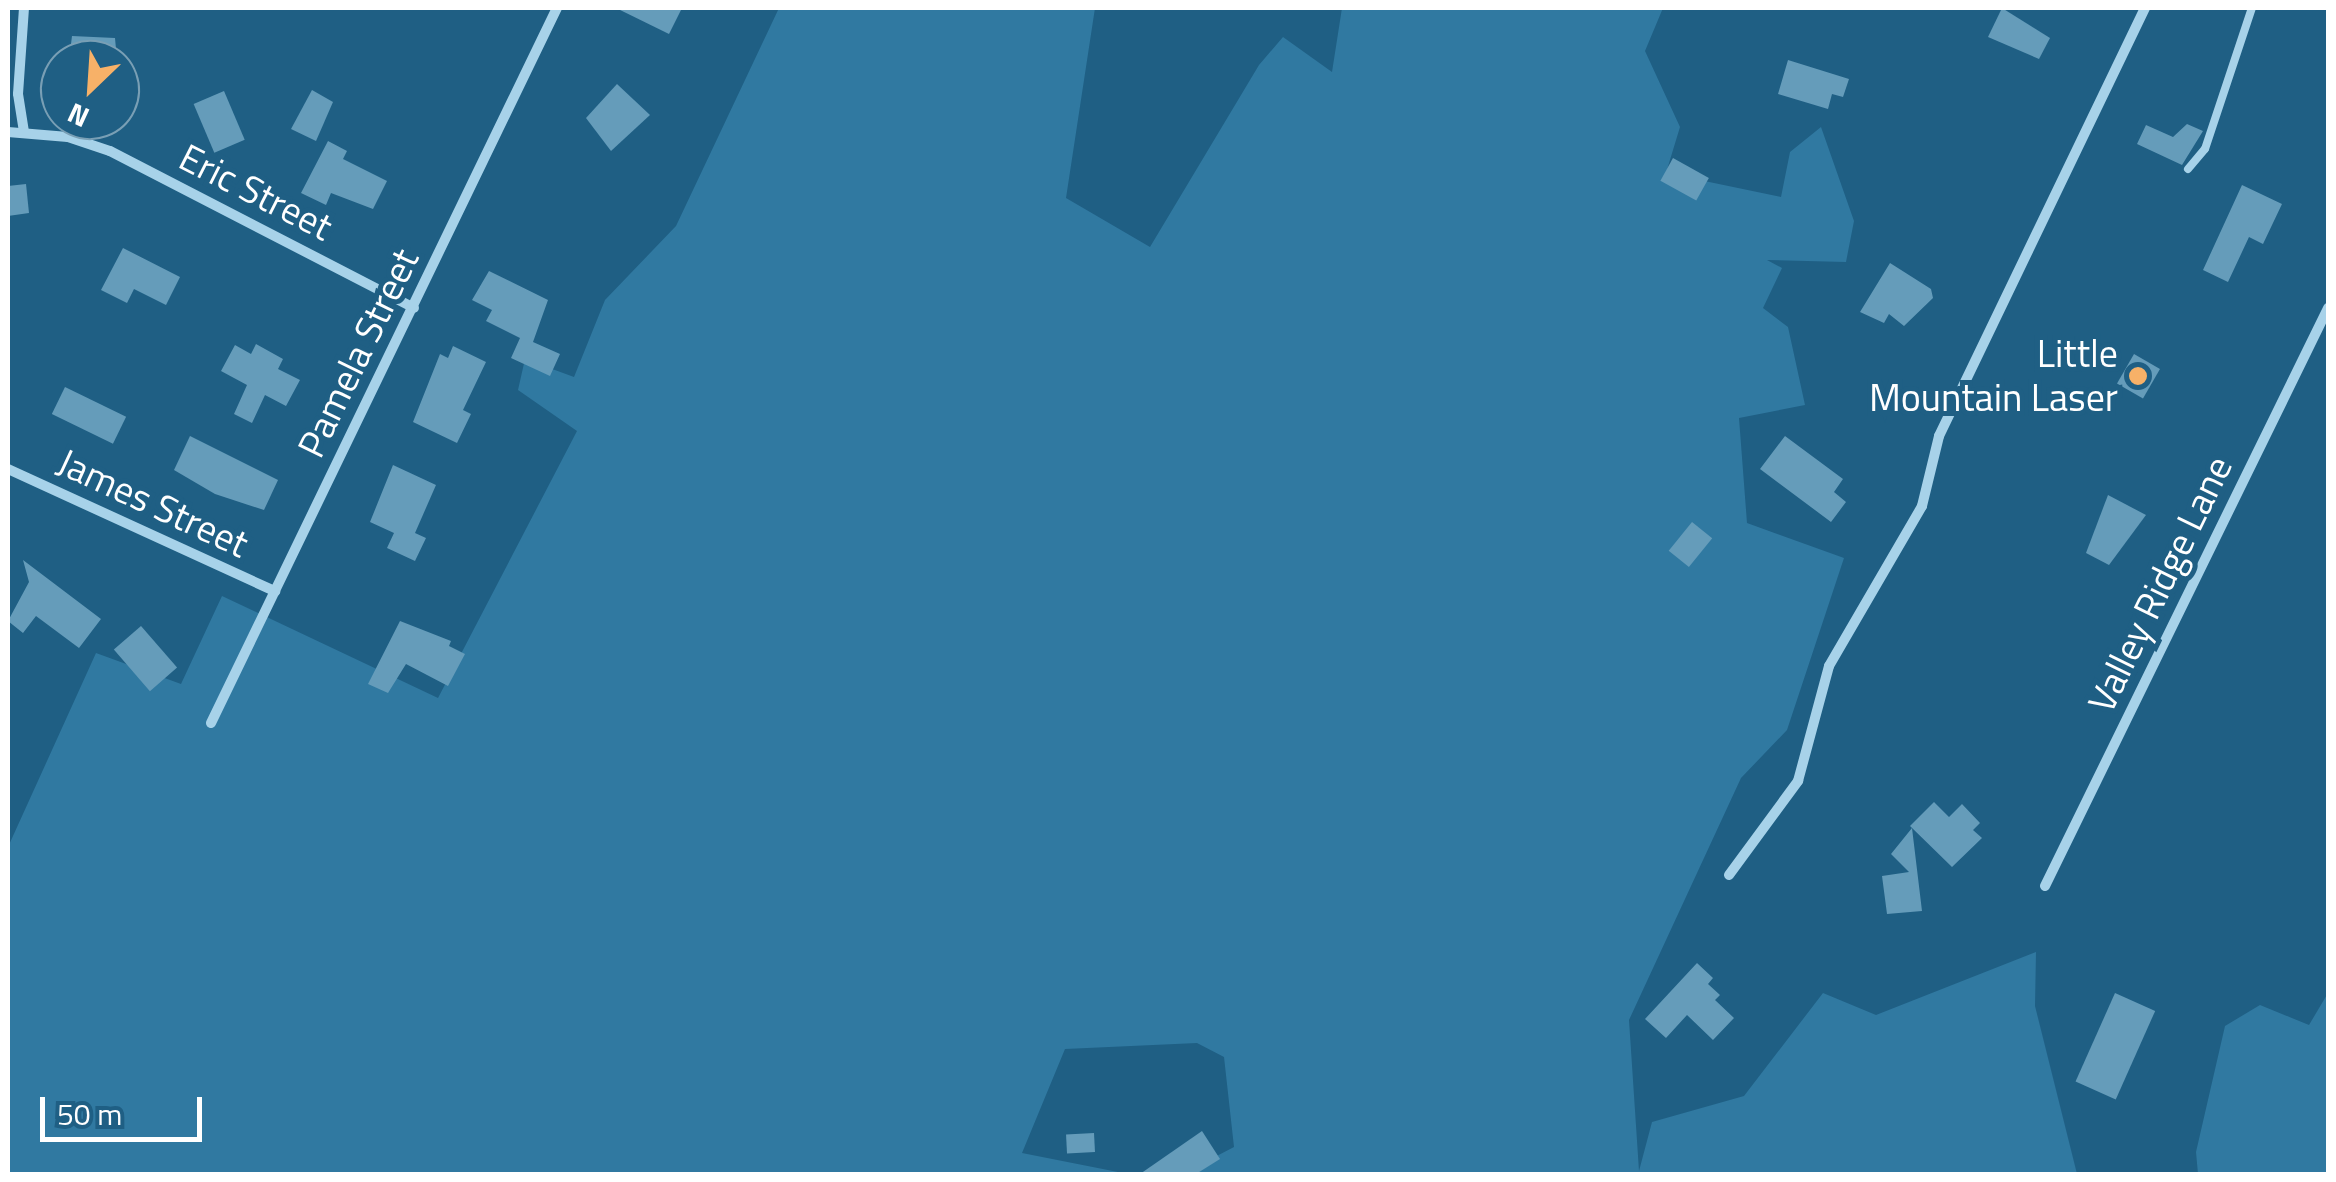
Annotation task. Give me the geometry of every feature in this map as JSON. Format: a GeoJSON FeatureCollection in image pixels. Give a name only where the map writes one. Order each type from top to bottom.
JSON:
{"type":"FeatureCollection","features":[{"type":"Feature","properties":{"kind":"street"},"geometry":{"type":"LineString","coordinates":[[24,8],[18,94],[24,131]]}},
{"type":"Feature","properties":{"kind":"street","name":"Pamela Street"},"geometry":{"type":"LineString","coordinates":[[211,723],[557,8]]}},
{"type":"Feature","properties":{"kind":"street"},"geometry":{"type":"LineString","coordinates":[[1729,875],[1798,780],[1829,666],[1922,506],[1939,436],[2145,8]]}},
{"type":"Feature","properties":{"kind":"street","name":"Eric Street"},"geometry":{"type":"LineString","coordinates":[[8,132],[24,131],[110,150],[414,308]]}},
{"type":"Feature","properties":{"kind":"street","name":"Valley Ridge Lane"},"geometry":{"type":"LineString","coordinates":[[2045,886],[2328,308]]}},
{"type":"Feature","properties":{"kind":"street","name":"James Street"},"geometry":{"type":"LineString","coordinates":[[8,469],[275,592]]}},
{"type":"Feature","properties":{"kind":"lane"},"geometry":{"type":"LineString","coordinates":[[2188,169],[2205,149],[2252,8]]}},
{"type":"Feature","properties":{"kind":"shaded area"},"geometry":{"type":"Polygon","coordinates":[[[779,8],[1095,8],[1066,198],[1150,247],[1259,65],[1283,37],[1332,72],[1342,8],[1663,8],[1645,51],[1680,127],[1666,173],[1781,197],[1790,152],[1821,127],[1854,221],[1846,262],[1767,260],[1782,268],[1763,308],[1788,327],[1805,405],[1739,418],[1747,523],[1844,558],[1787,730],[1741,778],[1629,1020],[1639,1171],[1652,1122],[1744,1096],[1823,993],[1876,1015],[2036,952],[2035,1006],[2077,1174],[1182,1174],[1234,1147],[1224,1057],[1197,1043],[1065,1049],[1022,1153],[1128,1174],[8,1174],[8,847],[96,653],[181,684],[222,596],[438,698],[577,431],[518,390],[525,359],[574,377],[605,300],[676,226],[779,8]]]}},
{"type":"Feature","properties":{"kind":"shaded area"},"geometry":{"type":"Polygon","coordinates":[[[2328,993],[2328,1174],[2198,1174],[2196,1152],[2225,1026],[2260,1005],[2309,1025],[2328,993]]]}},
{"type":"Feature","properties":{"kind":"building"},"geometry":{"type":"Polygon","coordinates":[[[616,8],[682,8],[669,34],[616,8]]]}},
{"type":"Feature","properties":{"kind":"building"},"geometry":{"type":"Polygon","coordinates":[[[2002,8],[2050,38],[2039,59],[1988,37],[2002,8]]]}},
{"type":"Feature","properties":{"kind":"building"},"geometry":{"type":"Polygon","coordinates":[[[72,36],[115,40],[72,40],[72,36]]]}},
{"type":"Feature","properties":{"kind":"building"},"geometry":{"type":"Polygon","coordinates":[[[1788,60],[1849,79],[1843,97],[1832,94],[1828,109],[1778,94],[1788,60]]]}},
{"type":"Feature","properties":{"kind":"building"},"geometry":{"type":"Polygon","coordinates":[[[617,84],[650,115],[611,151],[586,118],[617,84]]]}},
{"type":"Feature","properties":{"kind":"building"},"geometry":{"type":"Polygon","coordinates":[[[312,90],[333,102],[316,141],[291,129],[312,90]]]}},
{"type":"Feature","properties":{"kind":"building"},"geometry":{"type":"Polygon","coordinates":[[[224,91],[245,140],[214,153],[194,104],[224,91]]]}},
{"type":"Feature","properties":{"kind":"building"},"geometry":{"type":"Polygon","coordinates":[[[2187,124],[2203,131],[2182,165],[2137,144],[2146,125],[2173,137],[2187,124]]]}},
{"type":"Feature","properties":{"kind":"building"},"geometry":{"type":"Polygon","coordinates":[[[328,141],[347,151],[343,159],[387,181],[373,209],[331,193],[326,205],[301,193],[328,141]]]}},
{"type":"Feature","properties":{"kind":"building"},"geometry":{"type":"Polygon","coordinates":[[[1673,158],[1709,178],[1696,201],[1660,181],[1673,158]]]}},
{"type":"Feature","properties":{"kind":"building"},"geometry":{"type":"Polygon","coordinates":[[[26,184],[29,213],[8,216],[8,186],[26,184]]]}},
{"type":"Feature","properties":{"kind":"building"},"geometry":{"type":"Polygon","coordinates":[[[2242,185],[2282,204],[2263,244],[2249,237],[2228,282],[2203,270],[2242,185]]]}},
{"type":"Feature","properties":{"kind":"building"},"geometry":{"type":"Polygon","coordinates":[[[123,248],[180,277],[166,305],[134,289],[127,303],[101,290],[123,248]]]}},
{"type":"Feature","properties":{"kind":"building"},"geometry":{"type":"Polygon","coordinates":[[[1890,263],[1931,289],[1933,298],[1904,326],[1889,314],[1884,323],[1860,312],[1890,263]]]}},
{"type":"Feature","properties":{"kind":"building"},"geometry":{"type":"Polygon","coordinates":[[[489,271],[548,300],[533,342],[560,354],[550,376],[511,358],[520,338],[486,321],[492,310],[472,300],[489,271]]]}},
{"type":"Feature","properties":{"kind":"building"},"geometry":{"type":"Polygon","coordinates":[[[256,344],[283,359],[278,369],[300,380],[286,406],[265,395],[252,423],[234,414],[247,385],[221,371],[235,345],[251,354],[256,344]]]}},
{"type":"Feature","properties":{"kind":"building"},"geometry":{"type":"Polygon","coordinates":[[[453,346],[486,362],[463,410],[471,414],[457,443],[413,422],[440,354],[448,358],[453,346]]]}},
{"type":"Feature","properties":{"kind":"building","name":"Little Mountain Laser"},"geometry":{"type":"Polygon","coordinates":[[[2134,354],[2160,369],[2143,398],[2117,383],[2134,354]]]}},
{"type":"Feature","properties":{"kind":"building"},"geometry":{"type":"Polygon","coordinates":[[[65,387],[126,417],[113,444],[52,414],[65,387]]]}},
{"type":"Feature","properties":{"kind":"building"},"geometry":{"type":"Polygon","coordinates":[[[190,436],[278,480],[264,510],[215,494],[174,470],[190,436]]]}},
{"type":"Feature","properties":{"kind":"building"},"geometry":{"type":"Polygon","coordinates":[[[1785,436],[1843,479],[1834,492],[1846,502],[1831,522],[1760,469],[1785,436]]]}},
{"type":"Feature","properties":{"kind":"building"},"geometry":{"type":"Polygon","coordinates":[[[393,465],[436,485],[415,533],[426,538],[415,561],[387,548],[394,533],[370,522],[393,465]]]}},
{"type":"Feature","properties":{"kind":"building"},"geometry":{"type":"Polygon","coordinates":[[[2108,495],[2146,515],[2109,565],[2086,553],[2108,495]]]}},
{"type":"Feature","properties":{"kind":"building"},"geometry":{"type":"Polygon","coordinates":[[[1692,522],[1712,538],[1689,567],[1669,551],[1692,522]]]}},
{"type":"Feature","properties":{"kind":"building"},"geometry":{"type":"Polygon","coordinates":[[[23,560],[101,619],[79,648],[36,616],[23,633],[8,621],[29,582],[23,560]]]}},
{"type":"Feature","properties":{"kind":"building"},"geometry":{"type":"Polygon","coordinates":[[[400,621],[451,641],[449,646],[465,654],[448,686],[406,664],[388,693],[368,684],[400,621]]]}},
{"type":"Feature","properties":{"kind":"building"},"geometry":{"type":"Polygon","coordinates":[[[141,626],[177,668],[150,691],[114,650],[141,626]]]}},
{"type":"Feature","properties":{"kind":"building"},"geometry":{"type":"Polygon","coordinates":[[[1934,802],[1949,817],[1962,804],[1980,823],[1973,830],[1982,838],[1952,867],[1910,826],[1934,802]]]}},
{"type":"Feature","properties":{"kind":"building"},"geometry":{"type":"Polygon","coordinates":[[[1912,828],[1922,911],[1887,914],[1882,876],[1909,872],[1891,854],[1912,828]]]}},
{"type":"Feature","properties":{"kind":"building"},"geometry":{"type":"Polygon","coordinates":[[[1697,963],[1713,978],[1708,984],[1720,995],[1715,1000],[1734,1018],[1713,1040],[1687,1015],[1666,1038],[1645,1019],[1697,963]]]}},
{"type":"Feature","properties":{"kind":"building"},"geometry":{"type":"Polygon","coordinates":[[[2115,993],[2155,1011],[2116,1100],[2076,1082],[2115,993]]]}},
{"type":"Feature","properties":{"kind":"building"},"geometry":{"type":"Polygon","coordinates":[[[1202,1131],[1220,1159],[1196,1174],[1140,1174],[1202,1131]]]}},
{"type":"Feature","properties":{"kind":"building"},"geometry":{"type":"Polygon","coordinates":[[[1094,1133],[1095,1152],[1067,1153],[1066,1134],[1094,1133]]]}},
{"type":"Feature","properties":{"kind":"place","name":"Little Mountain Laser"},"geometry":{"type":"Point","coordinates":[2138,376]}}]}
